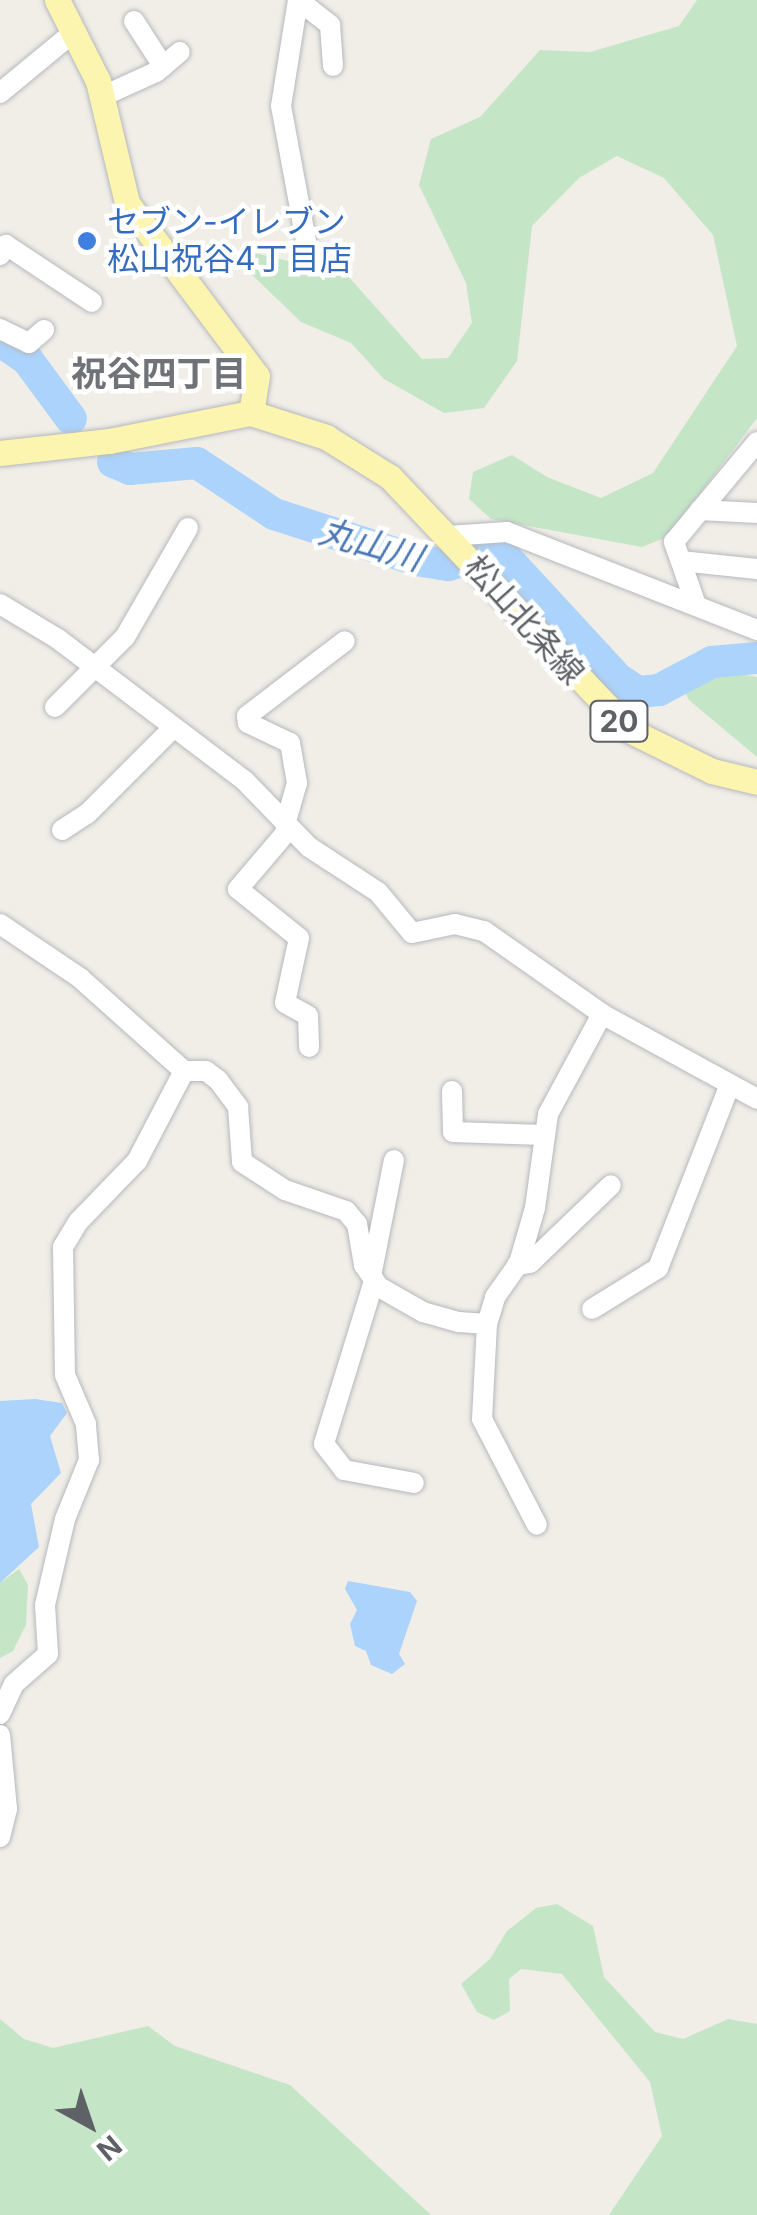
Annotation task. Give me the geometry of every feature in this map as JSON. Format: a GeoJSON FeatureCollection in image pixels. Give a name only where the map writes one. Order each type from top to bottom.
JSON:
{"type":"FeatureCollection","features":[{"type":"Feature","properties":{"kind":"main road"},"geometry":{"type":"LineString","coordinates":[[0,452],[108,442],[251,413],[257,376],[126,203],[102,97],[75,31],[57,0]]}},
{"type":"Feature","properties":{"kind":"main road","name":"松山北条線"},"geometry":{"type":"LineString","coordinates":[[251,413],[356,451],[448,536],[630,730],[712,771],[757,782]]}},
{"type":"Feature","properties":{"kind":"street"},"geometry":{"type":"LineString","coordinates":[[308,251],[280,106],[298,0],[330,25],[333,66]]}},
{"type":"Feature","properties":{"kind":"street"},"geometry":{"type":"LineString","coordinates":[[134,21],[162,66]]}},
{"type":"Feature","properties":{"kind":"street"},"geometry":{"type":"LineString","coordinates":[[0,92],[75,31]]}},
{"type":"Feature","properties":{"kind":"street"},"geometry":{"type":"LineString","coordinates":[[102,97],[162,66],[180,52]]}},
{"type":"Feature","properties":{"kind":"street"},"geometry":{"type":"LineString","coordinates":[[0,255],[6,245],[92,302]]}},
{"type":"Feature","properties":{"kind":"street"},"geometry":{"type":"LineString","coordinates":[[0,328],[29,342],[44,330]]}},
{"type":"Feature","properties":{"kind":"street"},"geometry":{"type":"LineString","coordinates":[[695,602],[674,542],[757,442]]}},
{"type":"Feature","properties":{"kind":"street"},"geometry":{"type":"LineString","coordinates":[[700,510],[757,513]]}},
{"type":"Feature","properties":{"kind":"street"},"geometry":{"type":"LineString","coordinates":[[55,708],[125,637],[188,528]]}},
{"type":"Feature","properties":{"kind":"street"},"geometry":{"type":"LineString","coordinates":[[448,536],[508,532],[695,602],[757,630]]}},
{"type":"Feature","properties":{"kind":"street"},"geometry":{"type":"LineString","coordinates":[[681,561],[757,570]]}},
{"type":"Feature","properties":{"kind":"street"},"geometry":{"type":"LineString","coordinates":[[0,604],[98,668],[244,780],[287,827],[378,892],[412,933],[469,924],[602,1014],[729,1088],[757,1098]]}},
{"type":"Feature","properties":{"kind":"street"},"geometry":{"type":"LineString","coordinates":[[309,1046],[308,1016],[284,1002],[298,938],[238,889],[287,827],[296,783],[290,743],[248,723],[247,716],[345,642]]}},
{"type":"Feature","properties":{"kind":"street"},"geometry":{"type":"LineString","coordinates":[[62,830],[100,802],[173,728]]}},
{"type":"Feature","properties":{"kind":"street"},"geometry":{"type":"LineString","coordinates":[[0,924],[91,986],[184,1071],[206,1071],[231,1093],[242,1122],[238,1150],[250,1170],[285,1190],[334,1202],[358,1224],[372,1280],[423,1312],[486,1324]]}},
{"type":"Feature","properties":{"kind":"street"},"geometry":{"type":"LineString","coordinates":[[537,1525],[482,1418],[489,1389],[486,1324],[495,1296],[517,1265],[535,1208],[548,1114],[602,1014]]}},
{"type":"Feature","properties":{"kind":"street"},"geometry":{"type":"LineString","coordinates":[[0,1714],[14,1684],[48,1654],[45,1606],[65,1519],[89,1460],[86,1424],[65,1375],[63,1247],[78,1222],[137,1161],[184,1071]]}},
{"type":"Feature","properties":{"kind":"street"},"geometry":{"type":"LineString","coordinates":[[592,1309],[658,1268],[729,1088]]}},
{"type":"Feature","properties":{"kind":"street"},"geometry":{"type":"LineString","coordinates":[[452,1091],[453,1132],[544,1135]]}},
{"type":"Feature","properties":{"kind":"street"},"geometry":{"type":"LineString","coordinates":[[394,1160],[372,1280],[324,1444],[344,1470],[414,1483]]}},
{"type":"Feature","properties":{"kind":"street"},"geometry":{"type":"LineString","coordinates":[[517,1265],[543,1251],[611,1185]]}},
{"type":"Feature","properties":{"kind":"street"},"geometry":{"type":"LineString","coordinates":[[0,1735],[7,1809],[0,1836]]}},
{"type":"Feature","properties":{"kind":"green space"},"geometry":{"type":"Polygon","coordinates":[[[697,0],[757,0],[757,418],[667,537],[642,547],[491,519],[469,499],[473,472],[512,455],[547,477],[601,498],[653,473],[737,346],[713,235],[664,178],[617,156],[579,178],[532,226],[517,361],[484,408],[444,413],[384,379],[351,343],[301,322],[248,271],[242,250],[347,275],[422,359],[448,358],[472,323],[466,283],[419,185],[431,139],[480,117],[540,50],[590,52],[679,26],[697,0]]]}},
{"type":"Feature","properties":{"kind":"green space"},"geometry":{"type":"Polygon","coordinates":[[[729,672],[757,677],[757,757],[689,700],[679,681],[729,672]]]}},
{"type":"Feature","properties":{"kind":"green space"},"geometry":{"type":"Polygon","coordinates":[[[19,1569],[28,1585],[26,1625],[13,1651],[0,1658],[0,1583],[19,1569]]]}},
{"type":"Feature","properties":{"kind":"green space"},"geometry":{"type":"Polygon","coordinates":[[[557,1904],[593,1926],[604,1977],[655,2032],[683,2039],[728,2019],[757,2024],[757,2215],[609,2215],[662,2136],[650,2082],[562,1974],[521,1969],[509,1979],[510,2011],[494,2020],[477,2012],[461,1984],[490,1959],[507,1931],[536,1908],[557,1904]]]}},
{"type":"Feature","properties":{"kind":"green space"},"geometry":{"type":"Polygon","coordinates":[[[0,2019],[24,2039],[53,2048],[148,2026],[175,2046],[290,2085],[431,2215],[0,2215],[0,2019]]]}},
{"type":"Feature","properties":{"kind":"water"},"geometry":{"type":"Polygon","coordinates":[[[35,1399],[62,1403],[67,1413],[50,1436],[61,1473],[31,1504],[39,1547],[0,1583],[0,1401],[35,1399]]]}},
{"type":"Feature","properties":{"kind":"water"},"geometry":{"type":"Polygon","coordinates":[[[348,1581],[410,1592],[417,1601],[399,1654],[405,1664],[392,1674],[371,1665],[366,1651],[355,1646],[350,1624],[357,1610],[345,1589],[348,1581]]]}},
{"type":"Feature","properties":{"kind":"waterway","name":"丸山川"},"geometry":{"type":"LineString","coordinates":[[0,341],[27,359],[71,419]]}},
{"type":"Feature","properties":{"kind":"waterway","name":"丸山川"},"geometry":{"type":"LineString","coordinates":[[113,462],[130,469],[197,463],[274,514],[416,560],[449,565],[499,550],[618,679],[638,692],[659,690],[712,662],[757,658]]}},
{"type":"Feature","properties":{"kind":"place","name":"セブン-イレブン 松山祝谷4丁目店"},"geometry":{"type":"Point","coordinates":[87,241]}},
{"type":"Feature","properties":{"kind":"district","name":"祝谷四丁目"},"geometry":{"type":"Point","coordinates":[159,373]}}]}
